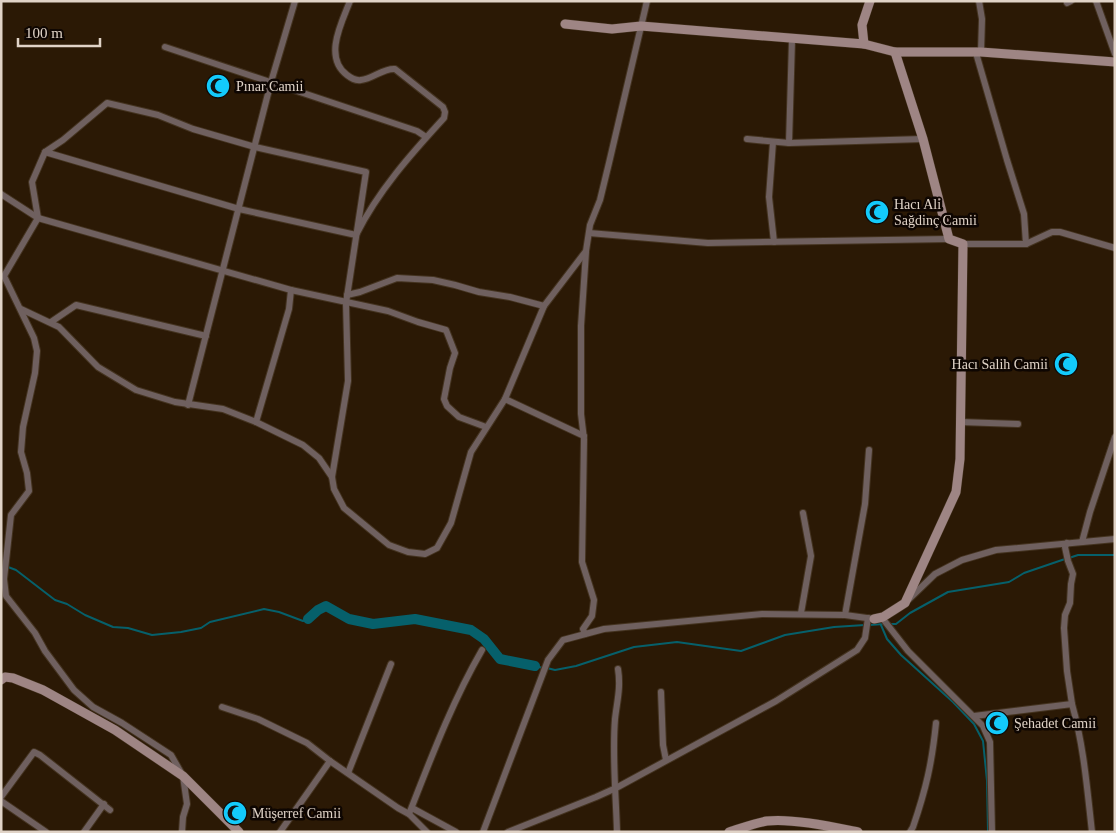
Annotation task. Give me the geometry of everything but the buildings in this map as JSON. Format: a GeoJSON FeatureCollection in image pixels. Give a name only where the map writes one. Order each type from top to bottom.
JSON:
{"type":"FeatureCollection","features":[{"type":"Feature","properties":{"kind":"street"},"geometry":{"type":"LineString","coordinates":[[188,404],[271,82],[295,1]]}},
{"type":"Feature","properties":{"kind":"street"},"geometry":{"type":"LineString","coordinates":[[350,1],[335,50],[338,62],[344,72],[354,79],[361,80],[389,68],[394,69],[443,106],[445,112],[444,118],[384,189],[356,235]]}},
{"type":"Feature","properties":{"kind":"street"},"geometry":{"type":"LineString","coordinates":[[585,634],[583,629],[592,616],[594,600],[582,562],[584,436],[581,414],[581,326],[586,251],[590,225],[600,200],[610,164],[647,1]]}},
{"type":"Feature","properties":{"kind":"street"},"geometry":{"type":"LineString","coordinates":[[864,44],[862,25],[870,1]]}},
{"type":"Feature","properties":{"kind":"street"},"geometry":{"type":"LineString","coordinates":[[979,1],[982,19],[978,52],[1006,160],[1024,214],[1026,244]]}},
{"type":"Feature","properties":{"kind":"street"},"geometry":{"type":"LineString","coordinates":[[1096,1],[1115,54]]}},
{"type":"Feature","properties":{"kind":"street"},"geometry":{"type":"LineString","coordinates":[[565,24],[612,29],[641,26],[792,40],[864,44],[895,52],[978,52],[1115,62]]}},
{"type":"Feature","properties":{"kind":"street"},"geometry":{"type":"LineString","coordinates":[[789,143],[792,40]]}},
{"type":"Feature","properties":{"kind":"street"},"geometry":{"type":"LineString","coordinates":[[165,47],[417,131],[426,138]]}},
{"type":"Feature","properties":{"kind":"street"},"geometry":{"type":"LineString","coordinates":[[895,52],[923,139],[949,239]]}},
{"type":"Feature","properties":{"kind":"street"},"geometry":{"type":"LineString","coordinates":[[182,832],[186,804],[183,776],[171,755],[93,707],[74,690],[45,651],[36,634],[3,594],[8,561],[11,514],[29,491],[27,473],[21,452],[23,427],[37,350],[34,338],[3,274],[38,218],[32,182],[45,152],[63,140],[107,103],[158,115],[193,129],[255,147],[366,172],[346,303],[348,381],[332,478],[334,489],[344,508],[390,545],[408,552],[425,554],[437,548],[451,523],[471,452],[504,399],[544,306],[586,251]]}},
{"type":"Feature","properties":{"kind":"street"},"geometry":{"type":"LineString","coordinates":[[747,140],[789,143],[923,139]]}},
{"type":"Feature","properties":{"kind":"street"},"geometry":{"type":"LineString","coordinates":[[773,142],[769,197],[774,242]]}},
{"type":"Feature","properties":{"kind":"street"},"geometry":{"type":"LineString","coordinates":[[45,152],[239,209],[356,235]]}},
{"type":"Feature","properties":{"kind":"street"},"geometry":{"type":"LineString","coordinates":[[1,194],[38,218],[291,290],[388,311],[446,330],[455,353],[444,398],[446,406],[459,417],[486,427]]}},
{"type":"Feature","properties":{"kind":"street"},"geometry":{"type":"LineString","coordinates":[[589,234],[708,243],[924,238],[949,239],[963,244],[1026,244],[1052,232],[1060,232],[1115,248]]}},
{"type":"Feature","properties":{"kind":"street"},"geometry":{"type":"LineString","coordinates":[[905,603],[956,492],[960,459],[963,244]]}},
{"type":"Feature","properties":{"kind":"street"},"geometry":{"type":"LineString","coordinates":[[348,295],[397,278],[433,280],[544,306]]}},
{"type":"Feature","properties":{"kind":"street"},"geometry":{"type":"LineString","coordinates":[[256,422],[289,309],[291,290]]}},
{"type":"Feature","properties":{"kind":"street"},"geometry":{"type":"LineString","coordinates":[[51,322],[76,305],[206,336]]}},
{"type":"Feature","properties":{"kind":"street"},"geometry":{"type":"LineString","coordinates":[[20,309],[51,322],[98,367],[136,390],[188,404],[223,410],[256,422],[303,445],[319,458],[332,478]]}},
{"type":"Feature","properties":{"kind":"street"},"geometry":{"type":"LineString","coordinates":[[504,399],[584,436]]}},
{"type":"Feature","properties":{"kind":"street"},"geometry":{"type":"LineString","coordinates":[[960,422],[1018,424]]}},
{"type":"Feature","properties":{"kind":"street"},"geometry":{"type":"LineString","coordinates":[[1082,542],[1115,437]]}},
{"type":"Feature","properties":{"kind":"street"},"geometry":{"type":"LineString","coordinates":[[845,615],[865,504],[869,450]]}},
{"type":"Feature","properties":{"kind":"street"},"geometry":{"type":"LineString","coordinates":[[801,613],[811,556],[803,513]]}},
{"type":"Feature","properties":{"kind":"street"},"geometry":{"type":"LineString","coordinates":[[483,832],[542,674],[548,660],[563,640],[604,629],[762,614],[845,615],[869,620],[883,618],[905,603],[935,574],[962,560],[996,550],[1115,539]]}},
{"type":"Feature","properties":{"kind":"street"},"geometry":{"type":"LineString","coordinates":[[1067,543],[1065,547],[1073,574],[1070,603],[1065,615],[1064,628],[1067,671],[1072,704],[1086,767],[1092,832]]}},
{"type":"Feature","properties":{"kind":"street"},"geometry":{"type":"LineString","coordinates":[[883,618],[908,650],[983,726],[990,742],[992,832]]}},
{"type":"Feature","properties":{"kind":"street"},"geometry":{"type":"LineString","coordinates":[[508,832],[616,788],[784,696],[857,650],[865,638],[869,620]]}},
{"type":"Feature","properties":{"kind":"street"},"geometry":{"type":"LineString","coordinates":[[410,811],[444,726],[469,672],[482,650]]}},
{"type":"Feature","properties":{"kind":"street"},"geometry":{"type":"LineString","coordinates":[[348,773],[391,664]]}},
{"type":"Feature","properties":{"kind":"street"},"geometry":{"type":"LineString","coordinates":[[617,832],[615,719],[619,700],[620,680],[618,670]]}},
{"type":"Feature","properties":{"kind":"street"},"geometry":{"type":"LineString","coordinates":[[1,680],[5,677],[13,678],[43,690],[115,730],[183,776],[239,832]]}},
{"type":"Feature","properties":{"kind":"street"},"geometry":{"type":"LineString","coordinates":[[661,692],[663,745],[666,760]]}},
{"type":"Feature","properties":{"kind":"street"},"geometry":{"type":"LineString","coordinates":[[974,716],[1072,704]]}},
{"type":"Feature","properties":{"kind":"street"},"geometry":{"type":"LineString","coordinates":[[222,707],[258,719],[307,743],[398,808],[410,811],[456,832]]}},
{"type":"Feature","properties":{"kind":"street"},"geometry":{"type":"LineString","coordinates":[[910,832],[925,794],[932,760],[936,722]]}},
{"type":"Feature","properties":{"kind":"street"},"geometry":{"type":"LineString","coordinates":[[1,797],[34,752],[110,810]]}},
{"type":"Feature","properties":{"kind":"street"},"geometry":{"type":"LineString","coordinates":[[280,832],[330,761]]}},
{"type":"Feature","properties":{"kind":"street"},"geometry":{"type":"LineString","coordinates":[[1,801],[46,832]]}},
{"type":"Feature","properties":{"kind":"street"},"geometry":{"type":"LineString","coordinates":[[84,832],[104,804]]}},
{"type":"Feature","properties":{"kind":"street"},"geometry":{"type":"LineString","coordinates":[[410,811],[427,832]]}},
{"type":"Feature","properties":{"kind":"street"},"geometry":{"type":"LineString","coordinates":[[729,832],[768,821],[786,821],[858,832]]}},
{"type":"Feature","properties":{"kind":"waterway"},"geometry":{"type":"LineString","coordinates":[[1069,558],[1078,555],[1115,555]]}},
{"type":"Feature","properties":{"kind":"waterway"},"geometry":{"type":"LineString","coordinates":[[889,624],[896,624],[910,613],[948,592],[1009,582],[1024,573],[1065,559]]}},
{"type":"Feature","properties":{"kind":"waterway"},"geometry":{"type":"LineString","coordinates":[[8,567],[16,570],[55,600],[67,604],[85,615],[113,627],[128,628],[152,635],[201,628],[210,622],[264,609],[279,612],[303,621],[308,619]]}},
{"type":"Feature","properties":{"kind":"waterway"},"geometry":{"type":"LineString","coordinates":[[308,619],[326,606],[349,619],[373,624],[415,619],[471,630],[484,639],[500,659],[535,666]]}},
{"type":"Feature","properties":{"kind":"waterway"},"geometry":{"type":"LineString","coordinates":[[869,625],[884,624]]}},
{"type":"Feature","properties":{"kind":"waterway"},"geometry":{"type":"LineString","coordinates":[[547,668],[555,670],[576,666],[634,647],[677,642],[741,651],[785,635],[834,627],[865,625]]}},
{"type":"Feature","properties":{"kind":"waterway"},"geometry":{"type":"LineString","coordinates":[[881,625],[887,639],[901,655],[953,702],[974,724],[983,741],[987,781],[988,832]]}},
{"type":"Feature","properties":{"kind":"waterway"},"geometry":{"type":"LineString","coordinates":[[535,666],[543,668]]}},
{"type":"Feature","properties":{"kind":"place","name":"Pınar Camii"},"geometry":{"type":"Point","coordinates":[218,86]}},
{"type":"Feature","properties":{"kind":"place","name":"Hacı Ali Sağdinç Camii"},"geometry":{"type":"Point","coordinates":[877,212]}},
{"type":"Feature","properties":{"kind":"place","name":"Hacı Salih Camii"},"geometry":{"type":"Point","coordinates":[1066,364]}},
{"type":"Feature","properties":{"kind":"place","name":"Şehadet Camii"},"geometry":{"type":"Point","coordinates":[997,723]}},
{"type":"Feature","properties":{"kind":"place","name":"Müşerref Camii"},"geometry":{"type":"Point","coordinates":[235,813]}}]}
